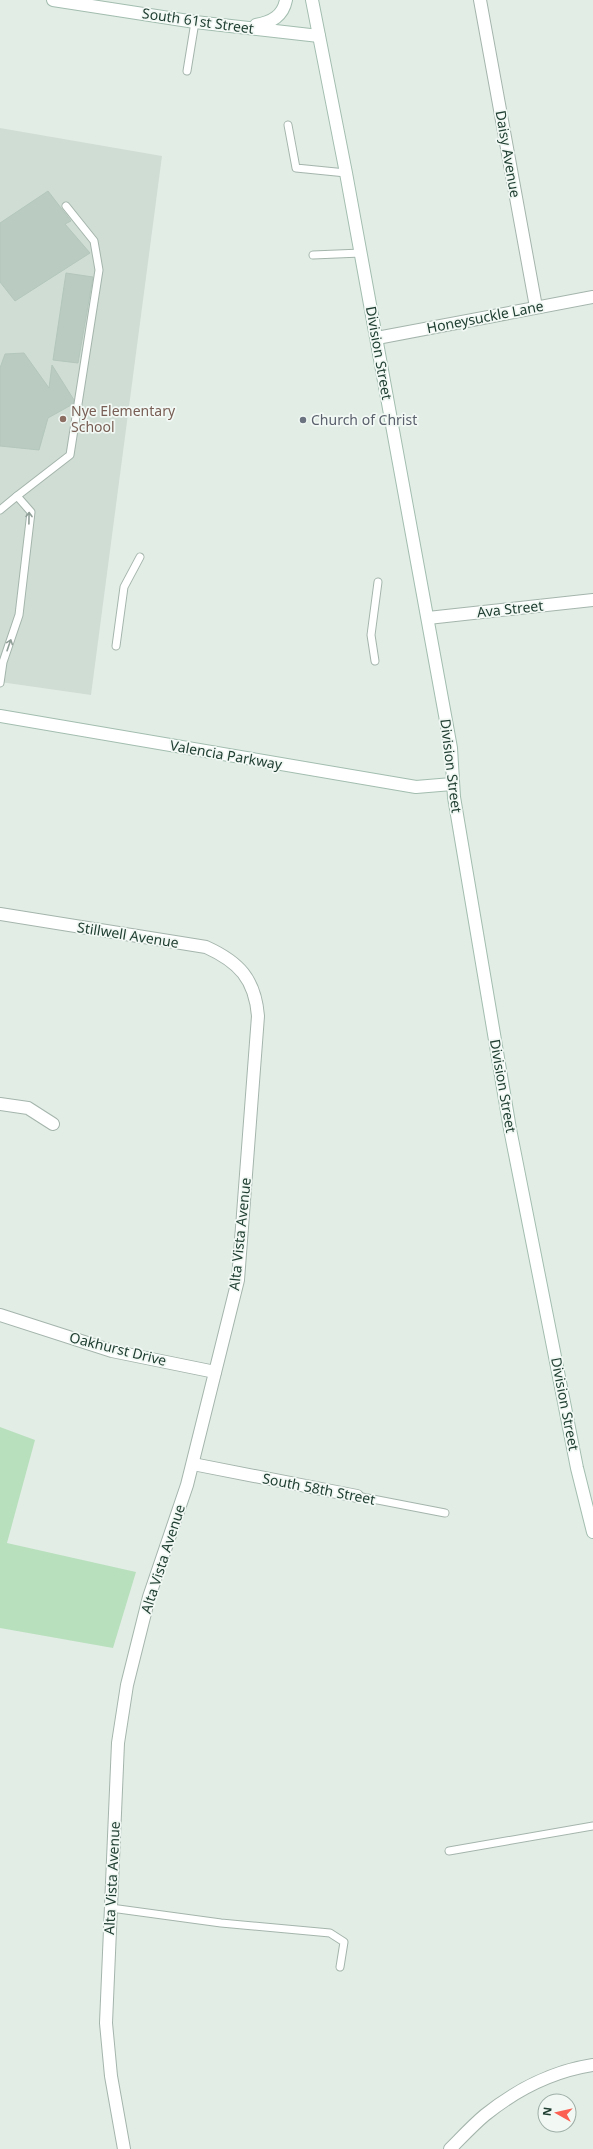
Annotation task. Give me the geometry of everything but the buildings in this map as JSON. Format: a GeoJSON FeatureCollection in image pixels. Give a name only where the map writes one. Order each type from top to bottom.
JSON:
{"type":"FeatureCollection","features":[{"type":"Feature","properties":{"kind":"street","name":"South 61st Street"},"geometry":{"type":"LineString","coordinates":[[53,0],[195,22],[319,36]]}},
{"type":"Feature","properties":{"kind":"street"},"geometry":{"type":"LineString","coordinates":[[245,27],[271,22],[284,10],[286,0]]}},
{"type":"Feature","properties":{"kind":"street","name":"Division Street"},"geometry":{"type":"LineString","coordinates":[[312,0],[361,253],[451,748],[452,784],[510,1129],[578,1468],[593,1532]]}},
{"type":"Feature","properties":{"kind":"street","name":"Daisy Avenue"},"geometry":{"type":"LineString","coordinates":[[480,0],[536,307]]}},
{"type":"Feature","properties":{"kind":"street","name":"Honeysuckle Lane"},"geometry":{"type":"LineString","coordinates":[[376,338],[593,297]]}},
{"type":"Feature","properties":{"kind":"street","name":"Ava Street"},"geometry":{"type":"LineString","coordinates":[[428,618],[593,600]]}},
{"type":"Feature","properties":{"kind":"street","name":"Valencia Parkway"},"geometry":{"type":"LineString","coordinates":[[0,716],[416,787],[452,784]]}},
{"type":"Feature","properties":{"kind":"street","name":"Stillwell Avenue"},"geometry":{"type":"LineString","coordinates":[[0,914],[206,948],[228,957],[246,976]]}},
{"type":"Feature","properties":{"kind":"street","name":"Alta Vista Avenue"},"geometry":{"type":"LineString","coordinates":[[124,2149],[111,2076],[106,2023],[118,1743],[127,1684],[149,1597],[193,1464],[238,1280],[258,1016],[257,999],[246,976]]}},
{"type":"Feature","properties":{"kind":"street"},"geometry":{"type":"LineString","coordinates":[[0,1104],[28,1108],[53,1124]]}},
{"type":"Feature","properties":{"kind":"street","name":"Oakhurst Drive"},"geometry":{"type":"LineString","coordinates":[[0,1315],[112,1351],[215,1372]]}},
{"type":"Feature","properties":{"kind":"street","name":"South 58th Street"},"geometry":{"type":"LineString","coordinates":[[193,1464],[358,1496]]}},
{"type":"Feature","properties":{"kind":"street"},"geometry":{"type":"LineString","coordinates":[[450,2149],[485,2114],[531,2085],[571,2068],[593,2064]]}},
{"type":"Feature","properties":{"kind":"lane"},"geometry":{"type":"LineString","coordinates":[[187,71],[195,22]]}},
{"type":"Feature","properties":{"kind":"lane"},"geometry":{"type":"LineString","coordinates":[[288,125],[296,168],[346,173]]}},
{"type":"Feature","properties":{"kind":"lane"},"geometry":{"type":"LineString","coordinates":[[0,510],[70,455],[99,270],[94,241],[66,206]]}},
{"type":"Feature","properties":{"kind":"lane"},"geometry":{"type":"LineString","coordinates":[[313,255],[361,253]]}},
{"type":"Feature","properties":{"kind":"lane"},"geometry":{"type":"LineString","coordinates":[[0,683],[3,662],[19,615],[31,512],[17,496]]}},
{"type":"Feature","properties":{"kind":"lane"},"geometry":{"type":"LineString","coordinates":[[116,646],[124,587],[140,557]]}},
{"type":"Feature","properties":{"kind":"lane"},"geometry":{"type":"LineString","coordinates":[[375,661],[371,635],[378,582]]}},
{"type":"Feature","properties":{"kind":"lane","name":"South 58th Street"},"geometry":{"type":"LineString","coordinates":[[358,1496],[445,1513]]}},
{"type":"Feature","properties":{"kind":"lane"},"geometry":{"type":"LineString","coordinates":[[449,1851],[593,1826]]}},
{"type":"Feature","properties":{"kind":"lane"},"geometry":{"type":"LineString","coordinates":[[111,1908],[221,1923],[330,1933],[344,1942],[340,1967]]}},
{"type":"Feature","properties":{"kind":"shaded area","name":"Nye Elementary School"},"geometry":{"type":"Polygon","coordinates":[[[0,128],[162,156],[91,695],[0,682],[0,128]]]}},
{"type":"Feature","properties":{"kind":"green space"},"geometry":{"type":"Polygon","coordinates":[[[0,1427],[35,1440],[7,1543],[136,1572],[113,1648],[0,1628],[0,1427]]]}},
{"type":"Feature","properties":{"kind":"place","name":"Nye Elementary School"},"geometry":{"type":"Point","coordinates":[63,419]}},
{"type":"Feature","properties":{"kind":"place","name":"Church of Christ"},"geometry":{"type":"Point","coordinates":[303,420]}}]}
